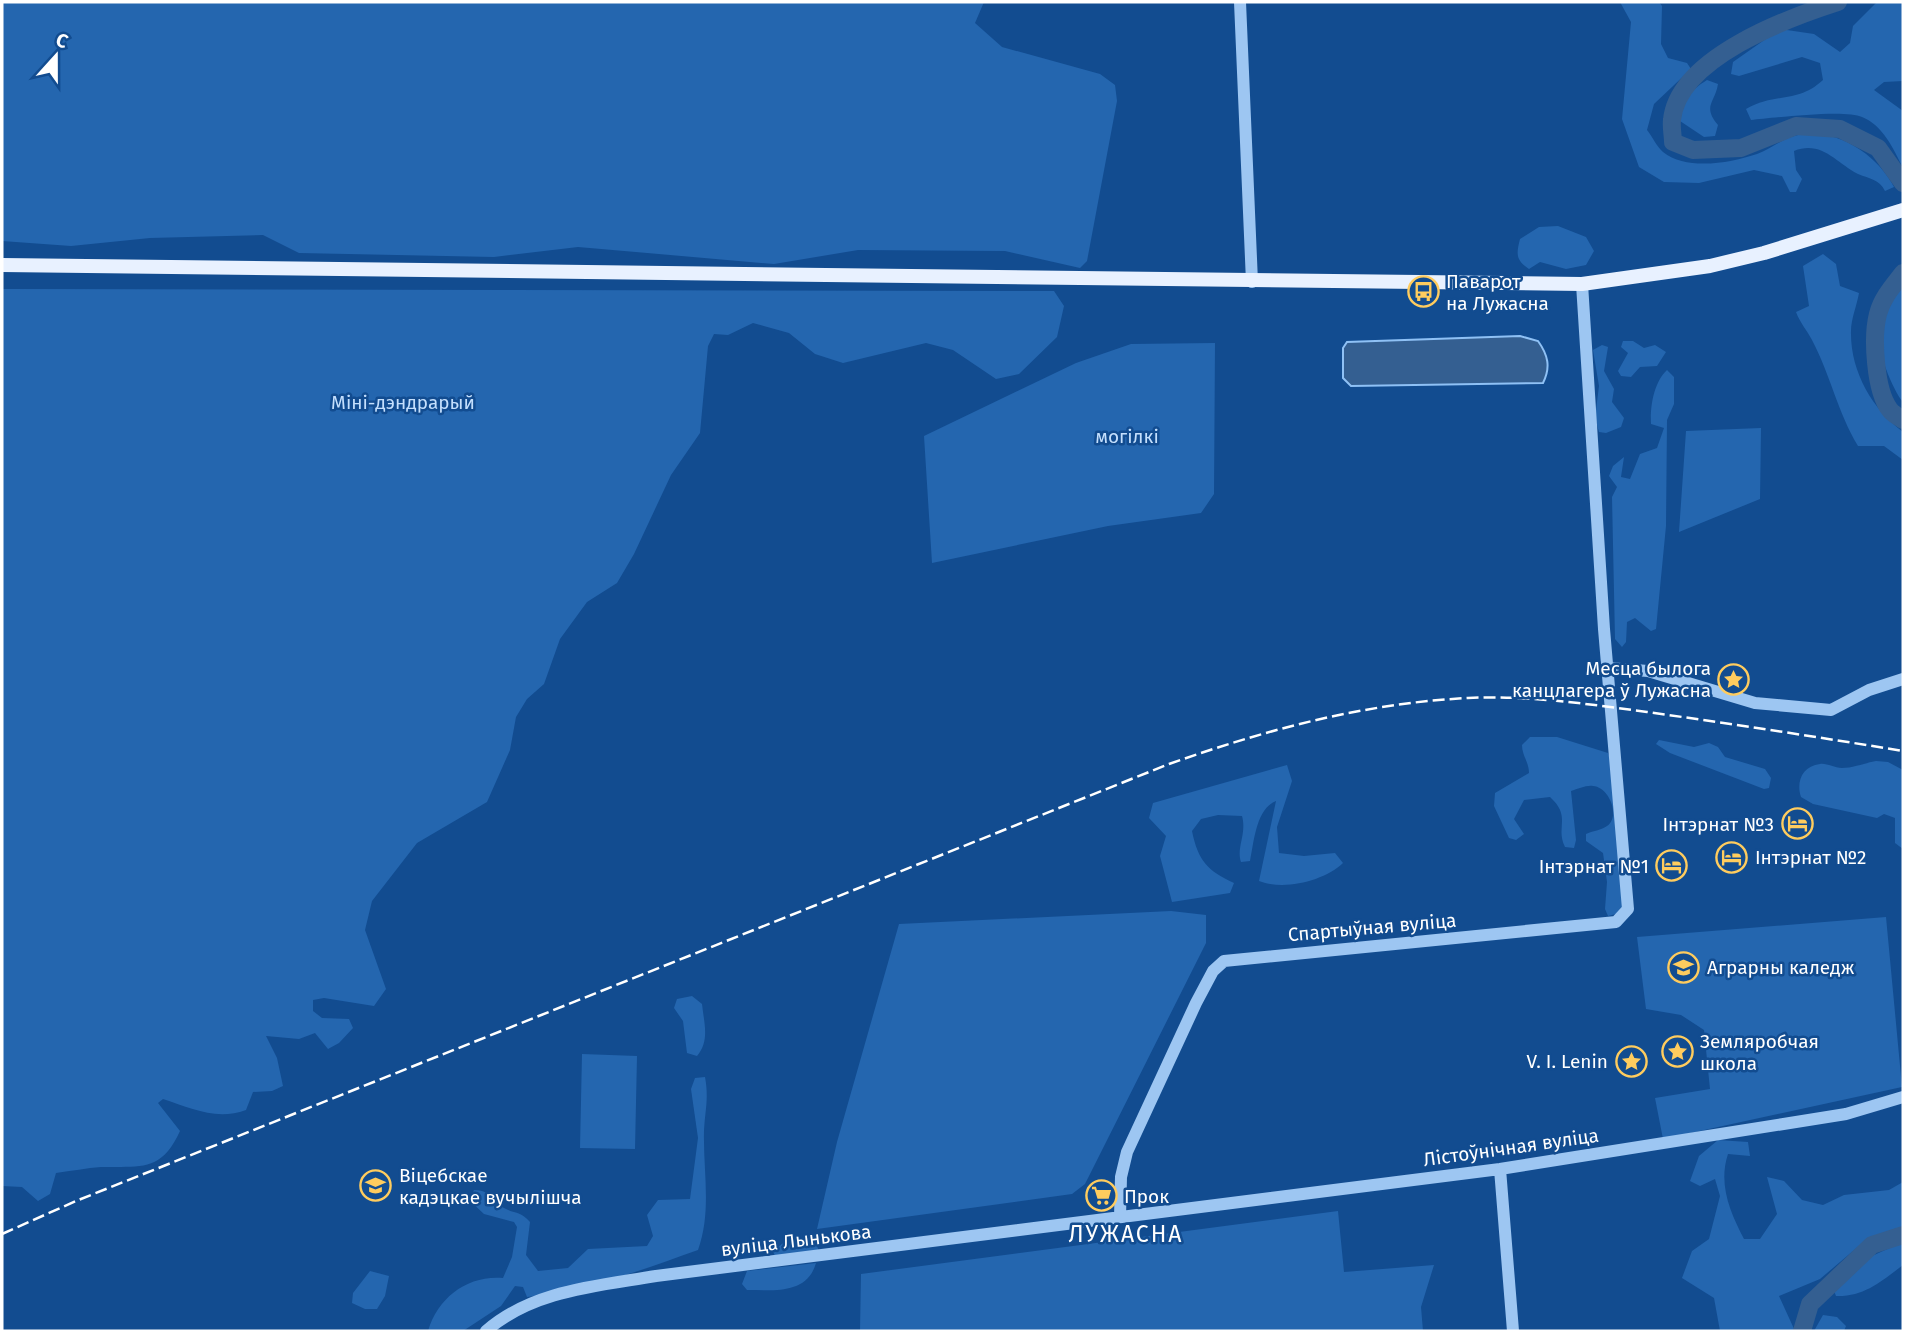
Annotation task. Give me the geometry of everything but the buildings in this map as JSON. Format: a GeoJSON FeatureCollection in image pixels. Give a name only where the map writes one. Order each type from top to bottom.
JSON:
{"type":"FeatureCollection","features":[{"type":"Feature","properties":{"kind":"main road"},"geometry":{"type":"LineString","coordinates":[[2,265],[1582,284],[1710,266],[1903,210]]}},
{"type":"Feature","properties":{"kind":"street"},"geometry":{"type":"LineString","coordinates":[[1240,2],[1252,282]]}},
{"type":"Feature","properties":{"kind":"street"},"geometry":{"type":"LineString","coordinates":[[1582,284],[1608,668],[1648,671],[1755,703],[1832,710],[1868,690],[1903,679]]}},
{"type":"Feature","properties":{"kind":"street","name":"Спартыўная вуліца"},"geometry":{"type":"LineString","coordinates":[[1120,1217],[1121,1177],[1127,1152],[1191,1013],[1213,971],[1224,961],[1616,922],[1628,909],[1608,668]]}},
{"type":"Feature","properties":{"kind":"street","name":"Лістоўнічная вуліца"},"geometry":{"type":"LineString","coordinates":[[1120,1217],[1500,1169],[1846,1114],[1903,1097]]}},
{"type":"Feature","properties":{"kind":"street"},"geometry":{"type":"LineString","coordinates":[[1500,1169],[1513,1331]]}},
{"type":"Feature","properties":{"kind":"street","name":"вуліца Лынькова"},"geometry":{"type":"LineString","coordinates":[[486,1331],[530,1303],[570,1291],[656,1276],[1120,1217]]}},
{"type":"Feature","properties":{"kind":"green space"},"geometry":{"type":"Polygon","coordinates":[[[2,2],[984,2],[975,23],[1002,47],[1100,74],[1115,85],[1117,101],[1087,261],[1080,268],[1005,251],[858,250],[774,264],[578,247],[494,257],[299,253],[263,235],[150,238],[71,246],[2,241],[2,2]]]}},
{"type":"Feature","properties":{"kind":"green space"},"geometry":{"type":"Polygon","coordinates":[[[1620,2],[1659,2],[1662,6],[1661,44],[1668,58],[1687,63],[1691,69],[1654,104],[1647,130],[1663,152],[1684,162],[1709,164],[1757,154],[1791,137],[1821,134],[1851,144],[1864,153],[1876,163],[1894,187],[1885,191],[1877,182],[1813,148],[1794,151],[1796,170],[1802,179],[1796,192],[1790,192],[1782,176],[1754,170],[1699,183],[1664,182],[1639,167],[1622,119],[1631,22],[1620,2]]]}},
{"type":"Feature","properties":{"kind":"green space"},"geometry":{"type":"Polygon","coordinates":[[[1877,2],[1903,2],[1903,81],[1884,82],[1874,90],[1903,111],[1903,168],[1882,132],[1862,117],[1825,114],[1751,120],[1746,109],[1804,92],[1823,80],[1820,63],[1802,57],[1739,76],[1731,74],[1733,62],[1780,29],[1814,34],[1840,52],[1850,43],[1853,26],[1877,2]]]}},
{"type":"Feature","properties":{"kind":"green space"},"geometry":{"type":"Polygon","coordinates":[[[1707,80],[1718,84],[1710,109],[1718,125],[1715,136],[1704,137],[1680,121],[1682,108],[1688,97],[1707,80]]]}},
{"type":"Feature","properties":{"kind":"green space"},"geometry":{"type":"Polygon","coordinates":[[[1558,226],[1586,237],[1594,251],[1586,265],[1566,269],[1540,262],[1529,269],[1518,257],[1520,239],[1539,227],[1558,226]]]}},
{"type":"Feature","properties":{"kind":"green space"},"geometry":{"type":"Polygon","coordinates":[[[1823,254],[1836,264],[1840,286],[1859,293],[1851,326],[1854,360],[1873,400],[1903,432],[1903,460],[1884,446],[1858,446],[1818,353],[1799,320],[1796,312],[1809,306],[1803,266],[1823,254]]]}},
{"type":"Feature","properties":{"kind":"green space"},"geometry":{"type":"Polygon","coordinates":[[[1903,273],[1903,402],[1886,367],[1877,329],[1883,307],[1903,273]]]}},
{"type":"Feature","properties":{"kind":"green space","name":"Міні-дэндрарый"},"geometry":{"type":"Polygon","coordinates":[[[2,289],[1054,291],[1064,306],[1057,337],[1019,374],[996,379],[953,350],[926,343],[843,363],[815,354],[789,333],[753,323],[728,335],[714,334],[708,346],[700,433],[671,475],[634,554],[617,583],[587,602],[560,639],[544,684],[527,699],[516,717],[510,750],[487,802],[417,843],[372,901],[365,930],[386,989],[374,1006],[324,998],[313,1000],[313,1011],[322,1018],[349,1019],[353,1028],[339,1043],[328,1049],[315,1033],[299,1039],[266,1036],[277,1058],[283,1086],[272,1091],[253,1092],[246,1110],[235,1113],[214,1114],[163,1099],[158,1103],[180,1131],[173,1145],[157,1161],[138,1166],[101,1167],[56,1173],[50,1194],[38,1201],[22,1187],[2,1186],[2,289]]]}},
{"type":"Feature","properties":{"kind":"green space"},"geometry":{"type":"Polygon","coordinates":[[[1623,341],[1633,341],[1644,348],[1655,345],[1666,352],[1657,366],[1640,367],[1631,377],[1621,376],[1618,371],[1628,353],[1621,347],[1623,341]]]}},
{"type":"Feature","properties":{"kind":"green space","name":"могілкі"},"geometry":{"type":"Polygon","coordinates":[[[1215,343],[1214,494],[1201,513],[1108,526],[932,563],[924,436],[1076,363],[1131,344],[1215,343]]]}},
{"type":"Feature","properties":{"kind":"green space"},"geometry":{"type":"Polygon","coordinates":[[[1602,345],[1608,347],[1604,371],[1614,389],[1612,402],[1624,418],[1621,427],[1606,433],[1599,432],[1595,418],[1599,386],[1593,350],[1602,345]]]}},
{"type":"Feature","properties":{"kind":"green space"},"geometry":{"type":"Polygon","coordinates":[[[1667,370],[1674,377],[1674,404],[1667,420],[1666,526],[1656,629],[1651,631],[1635,618],[1627,622],[1626,642],[1622,647],[1615,639],[1612,497],[1617,487],[1609,476],[1613,466],[1624,457],[1621,477],[1630,479],[1640,454],[1657,448],[1664,428],[1651,424],[1652,402],[1659,381],[1667,370]]]}},
{"type":"Feature","properties":{"kind":"green space"},"geometry":{"type":"Polygon","coordinates":[[[1761,428],[1760,499],[1679,532],[1686,431],[1761,428]]]}},
{"type":"Feature","properties":{"kind":"green space"},"geometry":{"type":"Polygon","coordinates":[[[1530,737],[1557,737],[1608,753],[1613,766],[1623,905],[1620,913],[1608,916],[1605,909],[1607,882],[1603,853],[1586,841],[1586,834],[1607,826],[1613,816],[1611,803],[1604,791],[1588,786],[1571,791],[1576,840],[1574,848],[1565,847],[1562,840],[1562,816],[1557,804],[1550,797],[1524,800],[1514,819],[1524,834],[1516,840],[1509,838],[1494,806],[1495,793],[1529,773],[1522,745],[1530,737]]]}},
{"type":"Feature","properties":{"kind":"green space"},"geometry":{"type":"Polygon","coordinates":[[[1659,740],[1694,747],[1709,743],[1718,747],[1725,757],[1765,769],[1771,778],[1769,788],[1764,789],[1670,753],[1656,744],[1659,740]]]}},
{"type":"Feature","properties":{"kind":"green space"},"geometry":{"type":"Polygon","coordinates":[[[1876,761],[1888,762],[1903,770],[1903,849],[1895,843],[1895,818],[1884,814],[1877,818],[1813,804],[1801,797],[1800,780],[1805,771],[1814,765],[1846,768],[1876,761]]]}},
{"type":"Feature","properties":{"kind":"green space"},"geometry":{"type":"Polygon","coordinates":[[[1287,765],[1292,781],[1277,827],[1279,853],[1304,856],[1335,853],[1343,863],[1325,875],[1303,883],[1280,885],[1259,881],[1276,801],[1269,805],[1260,818],[1250,861],[1241,862],[1240,857],[1242,816],[1218,815],[1201,819],[1192,831],[1197,850],[1211,869],[1234,883],[1230,893],[1172,902],[1160,856],[1166,836],[1149,818],[1153,803],[1287,765]]]}},
{"type":"Feature","properties":{"kind":"green space"},"geometry":{"type":"Polygon","coordinates":[[[1171,911],[1206,915],[1206,943],[1085,1184],[1072,1194],[817,1229],[837,1142],[899,924],[1171,911]]]}},
{"type":"Feature","properties":{"kind":"green space"},"geometry":{"type":"Polygon","coordinates":[[[1886,917],[1902,1087],[1663,1139],[1655,1098],[1710,1089],[1704,1030],[1681,1015],[1646,1009],[1637,937],[1886,917]]]}},
{"type":"Feature","properties":{"kind":"green space"},"geometry":{"type":"Polygon","coordinates":[[[692,996],[702,1004],[705,1025],[704,1044],[697,1056],[687,1053],[683,1021],[674,1008],[677,999],[692,996]]]}},
{"type":"Feature","properties":{"kind":"green space"},"geometry":{"type":"Polygon","coordinates":[[[582,1054],[637,1056],[635,1149],[580,1148],[582,1054]]]}},
{"type":"Feature","properties":{"kind":"green space"},"geometry":{"type":"Polygon","coordinates":[[[705,1077],[706,1206],[698,1250],[614,1279],[571,1290],[527,1297],[523,1287],[515,1286],[501,1306],[463,1331],[428,1331],[447,1298],[478,1280],[503,1278],[512,1257],[517,1227],[514,1222],[484,1214],[469,1200],[474,1190],[484,1192],[508,1210],[527,1218],[530,1222],[526,1255],[538,1271],[568,1268],[588,1249],[647,1246],[653,1236],[647,1215],[658,1200],[690,1199],[698,1138],[691,1089],[695,1078],[705,1077]]]}},
{"type":"Feature","properties":{"kind":"green space"},"geometry":{"type":"Polygon","coordinates":[[[1718,1140],[1748,1142],[1750,1156],[1728,1154],[1724,1176],[1730,1208],[1744,1239],[1760,1239],[1777,1214],[1767,1177],[1784,1181],[1802,1200],[1823,1205],[1844,1195],[1889,1190],[1903,1182],[1903,1227],[1866,1240],[1820,1279],[1779,1296],[1795,1331],[1720,1331],[1714,1298],[1682,1278],[1692,1251],[1709,1239],[1720,1196],[1715,1179],[1700,1186],[1690,1181],[1699,1156],[1718,1140]]]}},
{"type":"Feature","properties":{"kind":"green space"},"geometry":{"type":"Polygon","coordinates":[[[1338,1211],[1344,1272],[1434,1265],[1421,1307],[1423,1331],[860,1331],[861,1274],[1338,1211]]]}},
{"type":"Feature","properties":{"kind":"green space"},"geometry":{"type":"Polygon","coordinates":[[[814,1239],[819,1251],[777,1259],[773,1252],[783,1243],[814,1239]]]}},
{"type":"Feature","properties":{"kind":"green space"},"geometry":{"type":"Polygon","coordinates":[[[1903,1242],[1903,1265],[1864,1291],[1836,1296],[1834,1291],[1863,1260],[1903,1242]]]}},
{"type":"Feature","properties":{"kind":"green space"},"geometry":{"type":"Polygon","coordinates":[[[816,1263],[812,1273],[797,1286],[747,1290],[742,1284],[747,1271],[816,1263]]]}},
{"type":"Feature","properties":{"kind":"green space"},"geometry":{"type":"Polygon","coordinates":[[[370,1271],[389,1276],[385,1296],[377,1309],[365,1309],[352,1303],[353,1293],[370,1271]]]}},
{"type":"Feature","properties":{"kind":"green space"},"geometry":{"type":"Polygon","coordinates":[[[1823,1315],[1837,1317],[1846,1326],[1844,1331],[1814,1331],[1823,1315]]]}},
{"type":"Feature","properties":{"kind":"shaded area"},"geometry":{"type":"Polygon","coordinates":[[[1520,336],[1538,341],[1544,351],[1548,366],[1543,383],[1351,386],[1343,378],[1343,348],[1347,342],[1520,336]]]}},
{"type":"Feature","properties":{"kind":"waterway"},"geometry":{"type":"LineString","coordinates":[[1838,2],[1765,30],[1714,60],[1693,78],[1679,98],[1672,120],[1673,142],[1693,150],[1741,148],[1796,126],[1840,129],[1878,148],[1903,183]]}},
{"type":"Feature","properties":{"kind":"waterway"},"geometry":{"type":"LineString","coordinates":[[1903,273],[1888,292],[1880,308],[1875,349],[1878,377],[1885,401],[1891,411],[1903,420]]}},
{"type":"Feature","properties":{"kind":"waterway"},"geometry":{"type":"LineString","coordinates":[[1802,1331],[1810,1304],[1872,1245],[1903,1235]]}},
{"type":"Feature","properties":{"kind":"railway"},"geometry":{"type":"LineString","coordinates":[[2,1234],[76,1201],[1169,764],[1279,729],[1391,706],[1468,698],[1513,698],[1647,712],[1903,751]]}},
{"type":"Feature","properties":{"kind":"place","name":"Паварот на Лужасна"},"geometry":{"type":"Point","coordinates":[1423,292]}},
{"type":"Feature","properties":{"kind":"place","name":"Месца былога канцлагера ў Лужасна"},"geometry":{"type":"Point","coordinates":[1734,679]}},
{"type":"Feature","properties":{"kind":"place","name":"Інтэрнат №3"},"geometry":{"type":"Point","coordinates":[1797,824]}},
{"type":"Feature","properties":{"kind":"place","name":"Інтэрнат №2"},"geometry":{"type":"Point","coordinates":[1732,857]}},
{"type":"Feature","properties":{"kind":"place","name":"Інтэрнат №1"},"geometry":{"type":"Point","coordinates":[1672,866]}},
{"type":"Feature","properties":{"kind":"place","name":"Аграрны каледж"},"geometry":{"type":"Point","coordinates":[1684,967]}},
{"type":"Feature","properties":{"kind":"place","name":"Земляробчая школа"},"geometry":{"type":"Point","coordinates":[1677,1052]}},
{"type":"Feature","properties":{"kind":"place","name":"V. I. Lenin"},"geometry":{"type":"Point","coordinates":[1631,1061]}},
{"type":"Feature","properties":{"kind":"place","name":"Віцебскае кадэцкае вучылішча"},"geometry":{"type":"Point","coordinates":[376,1186]}},
{"type":"Feature","properties":{"kind":"place","name":"Прок"},"geometry":{"type":"Point","coordinates":[1101,1196]}},
{"type":"Feature","properties":{"kind":"district","name":"ЛУЖАСНА"},"geometry":{"type":"Point","coordinates":[1126,1234]}}]}
